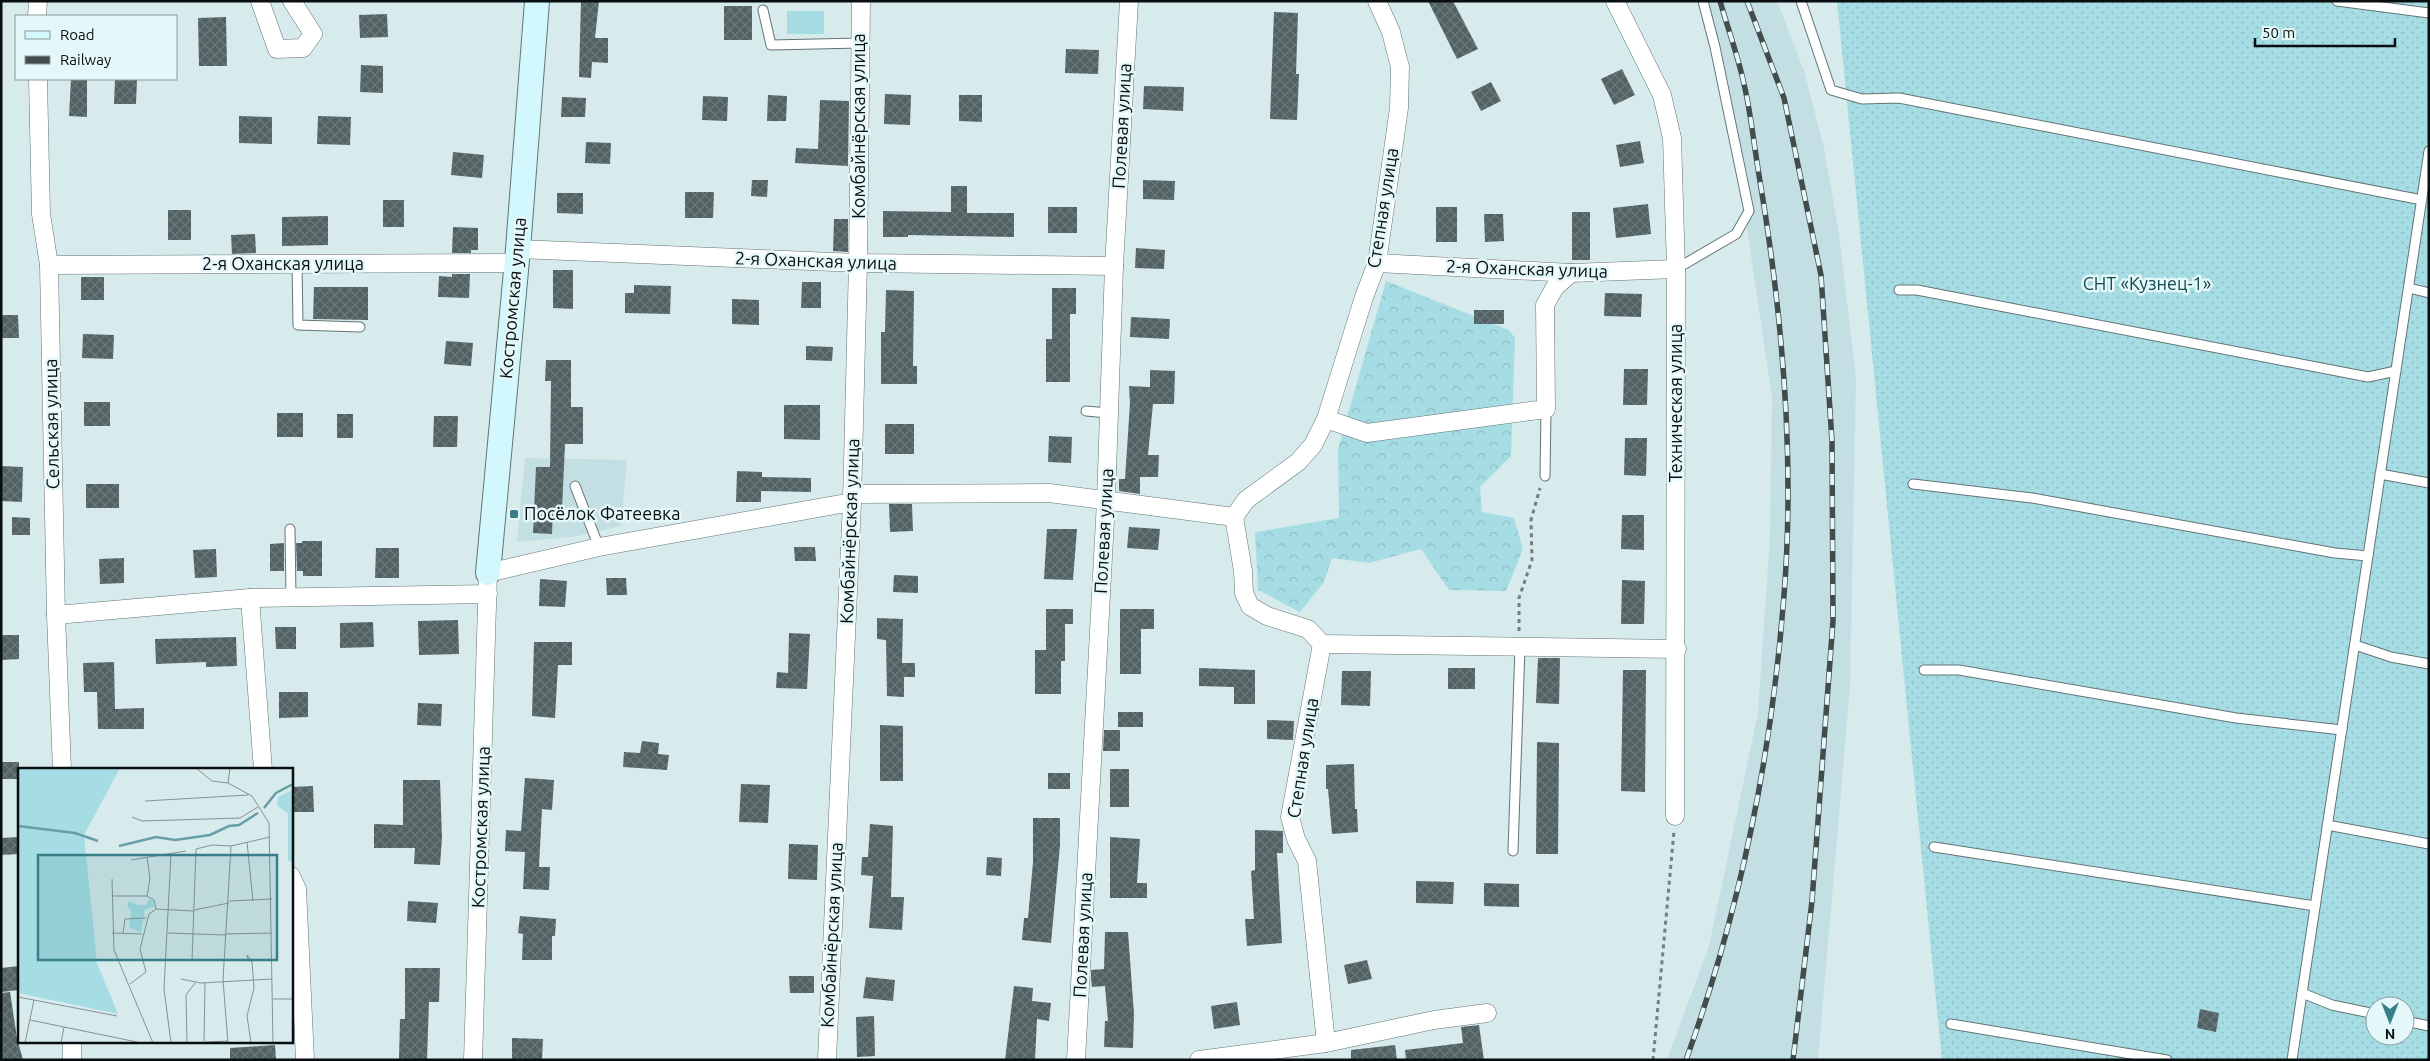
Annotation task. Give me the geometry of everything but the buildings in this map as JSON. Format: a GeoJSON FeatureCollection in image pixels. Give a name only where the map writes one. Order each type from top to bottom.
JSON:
{"type":"FeatureCollection","features":[{"type":"Feature","properties":{"kind":"street"},"geometry":{"type":"LineString","coordinates":[[37,15],[38,1]]}},
{"type":"Feature","properties":{"kind":"street"},"geometry":{"type":"LineString","coordinates":[[260,1],[277,49],[304,48],[313,34],[292,1]]}},
{"type":"Feature","properties":{"kind":"street","name":"Костромская улица"},"geometry":{"type":"LineString","coordinates":[[473,1060],[488,583],[518,256],[537,1]]}},
{"type":"Feature","properties":{"kind":"street","name":"Комбайнёрская улица"},"geometry":{"type":"LineString","coordinates":[[827,1060],[852,498],[858,263],[861,1]]}},
{"type":"Feature","properties":{"kind":"street","name":"Полевая улица"},"geometry":{"type":"LineString","coordinates":[[1076,1060],[1106,501],[1114,266],[1129,1]]}},
{"type":"Feature","properties":{"kind":"street","name":"Степная улица"},"geometry":{"type":"LineString","coordinates":[[1234,517],[1246,500],[1298,462],[1313,445],[1326,419],[1364,297],[1377,263],[1399,108],[1400,67],[1391,32],[1377,1]]}},
{"type":"Feature","properties":{"kind":"street","name":"Техническая улица"},"geometry":{"type":"LineString","coordinates":[[1615,1],[1662,95],[1672,138],[1676,269],[1677,649],[1675,816]]}},
{"type":"Feature","properties":{"kind":"street","name":"Сельская улица"},"geometry":{"type":"LineString","coordinates":[[38,80],[41,214],[49,265],[56,616],[62,768]]}},
{"type":"Feature","properties":{"kind":"street","name":"2-я Оханская улица"},"geometry":{"type":"LineString","coordinates":[[49,265],[297,264],[518,256],[1114,266]]}},
{"type":"Feature","properties":{"kind":"street","name":"2-я Оханская улица"},"geometry":{"type":"LineString","coordinates":[[1377,263],[1571,273],[1676,269]]}},
{"type":"Feature","properties":{"kind":"street"},"geometry":{"type":"LineString","coordinates":[[1326,419],[1367,433],[1546,409],[1545,305],[1555,286],[1571,273]]}},
{"type":"Feature","properties":{"kind":"street"},"geometry":{"type":"LineString","coordinates":[[56,616],[250,598],[291,597],[488,583],[599,547],[852,498],[1049,493],[1234,517],[1243,571],[1244,593],[1250,606],[1267,616],[1308,629],[1322,644],[1677,649]]}},
{"type":"Feature","properties":{"kind":"street"},"geometry":{"type":"LineString","coordinates":[[250,598],[263,768]]}},
{"type":"Feature","properties":{"kind":"street","name":"Степная улица"},"geometry":{"type":"LineString","coordinates":[[1322,644],[1290,817],[1296,839],[1308,861],[1326,1043]]}},
{"type":"Feature","properties":{"kind":"street"},"geometry":{"type":"LineString","coordinates":[[292,879],[296,889],[304,1060]]}},
{"type":"Feature","properties":{"kind":"street"},"geometry":{"type":"LineString","coordinates":[[1199,1060],[1326,1043],[1434,1020],[1487,1013]]}},
{"type":"Feature","properties":{"kind":"street"},"geometry":{"type":"LineString","coordinates":[[72,1044],[72,1060]]}},
{"type":"Feature","properties":{"kind":"lane"},"geometry":{"type":"LineString","coordinates":[[1676,269],[1736,234],[1749,211],[1704,1]]}},
{"type":"Feature","properties":{"kind":"lane"},"geometry":{"type":"LineString","coordinates":[[1801,1],[1831,90],[1862,99],[1900,98],[2422,200]]}},
{"type":"Feature","properties":{"kind":"lane"},"geometry":{"type":"LineString","coordinates":[[2337,1],[2429,12]]}},
{"type":"Feature","properties":{"kind":"lane"},"geometry":{"type":"LineString","coordinates":[[763,10],[771,45],[860,43]]}},
{"type":"Feature","properties":{"kind":"lane"},"geometry":{"type":"LineString","coordinates":[[2292,1060],[2429,150]]}},
{"type":"Feature","properties":{"kind":"lane"},"geometry":{"type":"LineString","coordinates":[[297,264],[298,325],[360,327]]}},
{"type":"Feature","properties":{"kind":"lane"},"geometry":{"type":"LineString","coordinates":[[2409,288],[2429,293]]}},
{"type":"Feature","properties":{"kind":"lane"},"geometry":{"type":"LineString","coordinates":[[1899,290],[1916,290],[2054,315],[2368,377],[2396,371]]}},
{"type":"Feature","properties":{"kind":"lane"},"geometry":{"type":"LineString","coordinates":[[1545,476],[1546,409]]}},
{"type":"Feature","properties":{"kind":"lane"},"geometry":{"type":"LineString","coordinates":[[1086,411],[1108,413]]}},
{"type":"Feature","properties":{"kind":"lane"},"geometry":{"type":"LineString","coordinates":[[2380,474],[2429,483]]}},
{"type":"Feature","properties":{"kind":"lane"},"geometry":{"type":"LineString","coordinates":[[1913,484],[2032,498],[2335,553],[2368,556]]}},
{"type":"Feature","properties":{"kind":"lane"},"geometry":{"type":"LineString","coordinates":[[574,486],[599,547]]}},
{"type":"Feature","properties":{"kind":"lane"},"geometry":{"type":"LineString","coordinates":[[290,529],[291,597]]}},
{"type":"Feature","properties":{"kind":"lane"},"geometry":{"type":"LineString","coordinates":[[2354,645],[2391,657],[2429,664]]}},
{"type":"Feature","properties":{"kind":"lane"},"geometry":{"type":"LineString","coordinates":[[1513,851],[1520,646]]}},
{"type":"Feature","properties":{"kind":"lane"},"geometry":{"type":"LineString","coordinates":[[1924,670],[1959,670],[2236,718],[2342,730]]}},
{"type":"Feature","properties":{"kind":"lane"},"geometry":{"type":"LineString","coordinates":[[2327,825],[2429,844]]}},
{"type":"Feature","properties":{"kind":"lane"},"geometry":{"type":"LineString","coordinates":[[1934,847],[2315,906]]}},
{"type":"Feature","properties":{"kind":"lane"},"geometry":{"type":"LineString","coordinates":[[2302,993],[2332,1005],[2365,1012]]}},
{"type":"Feature","properties":{"kind":"lane"},"geometry":{"type":"LineString","coordinates":[[2415,1022],[2429,1026]]}},
{"type":"Feature","properties":{"kind":"lane"},"geometry":{"type":"LineString","coordinates":[[1951,1024],[2167,1060]]}},
{"type":"Feature","properties":{"kind":"path"},"geometry":{"type":"LineString","coordinates":[[1520,646],[1519,598],[1532,560],[1531,520],[1535,499],[1545,476]]}},
{"type":"Feature","properties":{"kind":"path"},"geometry":{"type":"LineString","coordinates":[[1653,1060],[1675,816]]}},
{"type":"Feature","properties":{"kind":"shaded area"},"geometry":{"type":"Polygon","coordinates":[[[1700,1],[1777,1],[1804,71],[1824,148],[1839,234],[1856,379],[1850,686],[1818,1060],[1667,1060],[1709,946],[1758,713],[1770,537],[1772,397],[1735,147],[1700,1]]]}},
{"type":"Feature","properties":{"kind":"shaded area"},"geometry":{"type":"Polygon","coordinates":[[[525,458],[627,460],[621,526],[578,536],[517,542],[525,458]]]}},
{"type":"Feature","properties":{"kind":"green space","name":"СНТ «Кузнец-1»"},"geometry":{"type":"Polygon","coordinates":[[[1837,1],[2429,1],[2429,1060],[1942,1060],[1837,1]]]}},
{"type":"Feature","properties":{"kind":"green space"},"geometry":{"type":"Polygon","coordinates":[[[787,11],[824,11],[824,34],[787,34],[787,11]]]}},
{"type":"Feature","properties":{"kind":"green space"},"geometry":{"type":"Polygon","coordinates":[[[1386,281],[1509,330],[1515,338],[1511,456],[1480,487],[1482,512],[1514,518],[1523,549],[1506,591],[1449,590],[1421,549],[1369,563],[1332,558],[1324,582],[1300,612],[1258,590],[1255,532],[1339,518],[1338,449],[1386,281]]]}},
{"type":"Feature","properties":{"kind":"railway"},"geometry":{"type":"LineString","coordinates":[[1686,1060],[1722,947],[1751,831],[1762,772],[1779,654],[1787,543],[1787,438],[1780,332],[1774,279],[1751,118],[1739,63],[1720,1]]}},
{"type":"Feature","properties":{"kind":"railway"},"geometry":{"type":"LineString","coordinates":[[1747,1],[1784,98],[1821,275],[1832,441],[1833,621],[1812,901],[1793,1060]]}},
{"type":"Feature","properties":{"kind":"place","name":"Посёлок Фатеевка"},"geometry":{"type":"Point","coordinates":[514,514]}}]}
